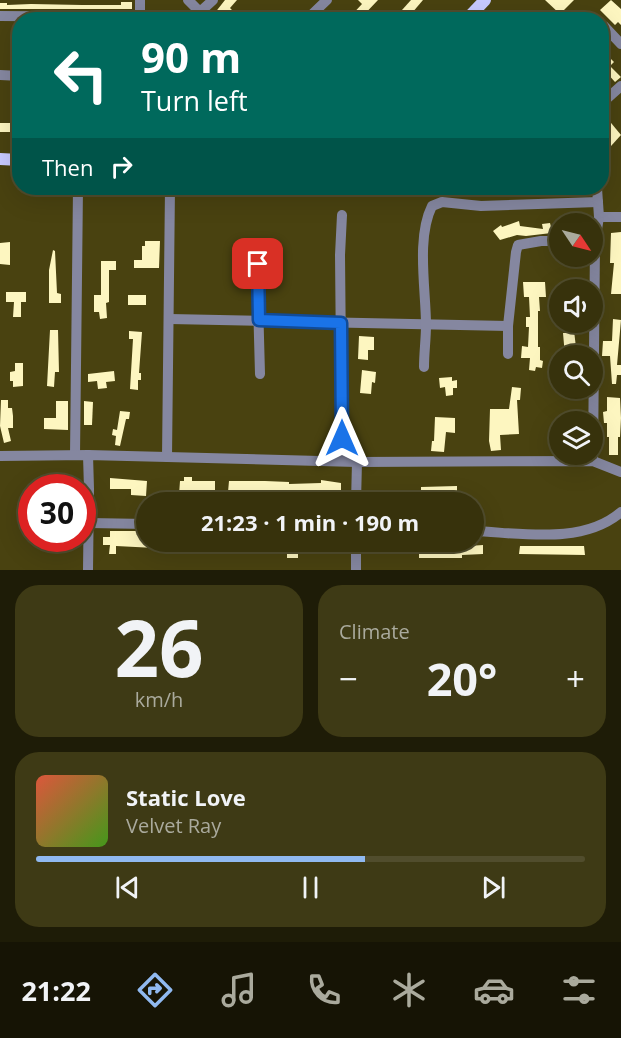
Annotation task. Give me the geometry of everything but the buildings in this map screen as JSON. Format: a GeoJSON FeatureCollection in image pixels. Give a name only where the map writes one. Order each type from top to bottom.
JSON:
{"type":"FeatureCollection","features":[{"type":"Feature","properties":{"kind":"main road"},"geometry":{"type":"LineString","coordinates":[[474,12],[485,0]]}},
{"type":"Feature","properties":{"kind":"street"},"geometry":{"type":"LineString","coordinates":[[188,0],[201,12]]}},
{"type":"Feature","properties":{"kind":"street"},"geometry":{"type":"LineString","coordinates":[[314,12],[327,0]]}},
{"type":"Feature","properties":{"kind":"street"},"geometry":{"type":"LineString","coordinates":[[609,31],[621,44]]}},
{"type":"Feature","properties":{"kind":"street"},"geometry":{"type":"LineString","coordinates":[[609,97],[621,86]]}},
{"type":"Feature","properties":{"kind":"street"},"geometry":{"type":"LineString","coordinates":[[75,455],[78,195]]}},
{"type":"Feature","properties":{"kind":"street"},"geometry":{"type":"LineString","coordinates":[[167,457],[170,195]]}},
{"type":"Feature","properties":{"kind":"street"},"geometry":{"type":"LineString","coordinates":[[598,195],[599,213]]}},
{"type":"Feature","properties":{"kind":"street"},"geometry":{"type":"LineString","coordinates":[[424,367],[426,324],[423,260],[428,213],[432,206],[442,202],[481,206],[598,202]]}},
{"type":"Feature","properties":{"kind":"street"},"geometry":{"type":"LineString","coordinates":[[342,215],[342,461]]}},
{"type":"Feature","properties":{"kind":"street"},"geometry":{"type":"LineString","coordinates":[[603,217],[621,217]]}},
{"type":"Feature","properties":{"kind":"street"},"geometry":{"type":"LineString","coordinates":[[508,354],[508,326],[518,245],[549,241]]}},
{"type":"Feature","properties":{"kind":"street"},"geometry":{"type":"LineString","coordinates":[[258,264],[260,375]]}},
{"type":"Feature","properties":{"kind":"street"},"geometry":{"type":"LineString","coordinates":[[593,411],[594,267]]}},
{"type":"Feature","properties":{"kind":"street"},"geometry":{"type":"LineString","coordinates":[[170,319],[508,326]]}},
{"type":"Feature","properties":{"kind":"street"},"geometry":{"type":"LineString","coordinates":[[88,455],[88,474]]}},
{"type":"Feature","properties":{"kind":"street"},"geometry":{"type":"LineString","coordinates":[[0,456],[88,455],[357,462],[549,461]]}},
{"type":"Feature","properties":{"kind":"street"},"geometry":{"type":"LineString","coordinates":[[356,492],[357,462]]}},
{"type":"Feature","properties":{"kind":"street"},"geometry":{"type":"LineString","coordinates":[[603,465],[621,472]]}},
{"type":"Feature","properties":{"kind":"street"},"geometry":{"type":"LineString","coordinates":[[484,531],[556,534],[592,529],[612,520],[621,512]]}},
{"type":"Feature","properties":{"kind":"street"},"geometry":{"type":"LineString","coordinates":[[96,523],[136,524]]}},
{"type":"Feature","properties":{"kind":"street"},"geometry":{"type":"LineString","coordinates":[[88,552],[88,570]]}},
{"type":"Feature","properties":{"kind":"street"},"geometry":{"type":"LineString","coordinates":[[356,552],[356,570]]}},
{"type":"Feature","properties":{"kind":"route"},"geometry":{"type":"LineString","coordinates":[[258,264],[259,320],[341,323],[342,438]]}}]}
